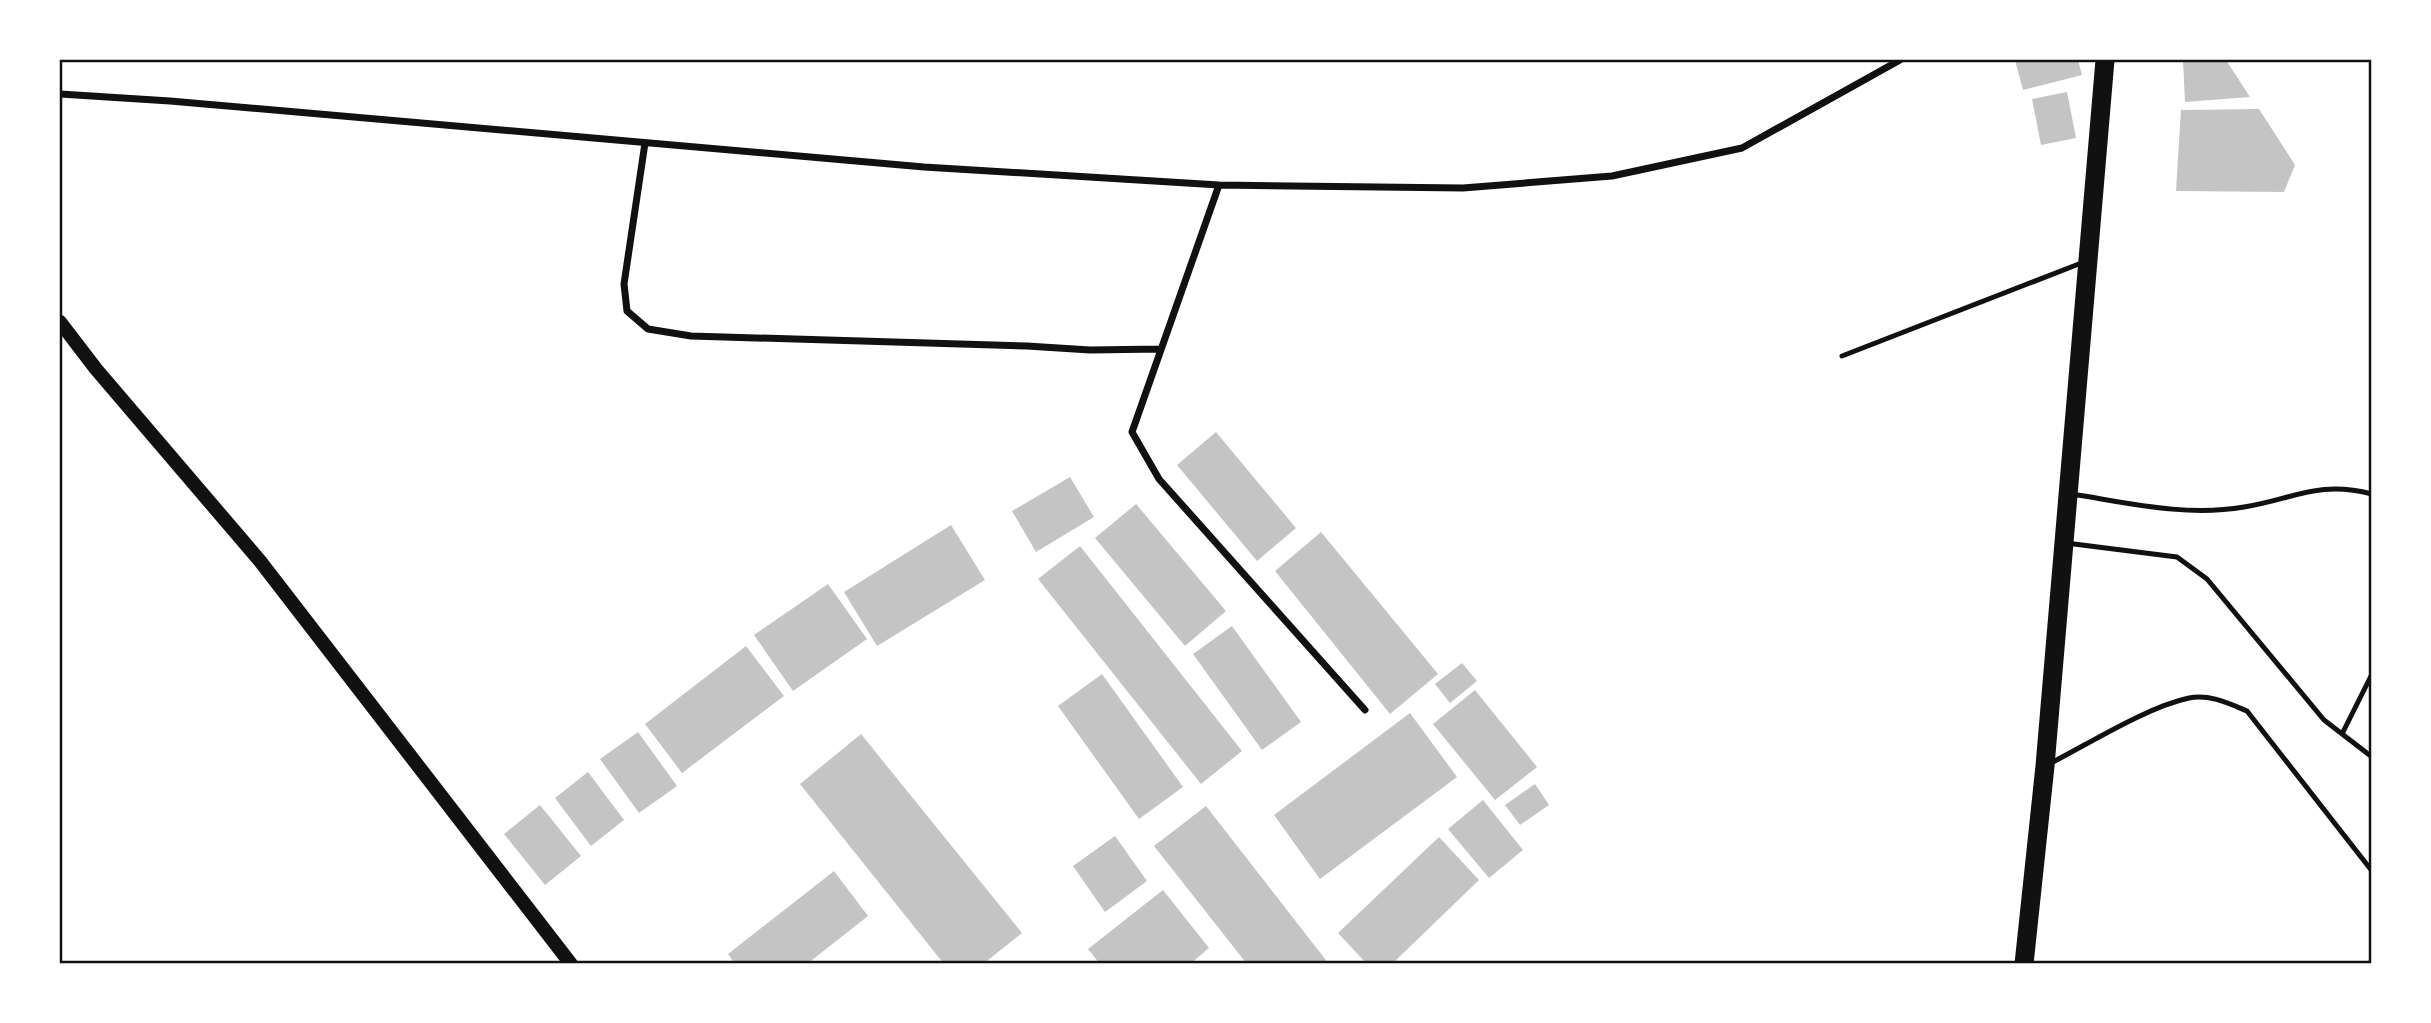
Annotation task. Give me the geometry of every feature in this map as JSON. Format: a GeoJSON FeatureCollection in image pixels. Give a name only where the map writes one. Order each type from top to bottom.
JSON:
{"type":"FeatureCollection","features":[{"type":"Feature","properties":{"kind":"highway"},"geometry":{"type":"LineString","coordinates":[[2024,964],[2045,766],[2105,60]]}},
{"type":"Feature","properties":{"kind":"main road"},"geometry":{"type":"LineString","coordinates":[[60,322],[96,369],[260,561],[571,964]]}},
{"type":"Feature","properties":{"kind":"street"},"geometry":{"type":"LineString","coordinates":[[60,94],[183,102],[924,167],[1219,185],[1464,188],[1612,176],[1741,148],[1900,60]]}},
{"type":"Feature","properties":{"kind":"street"},"geometry":{"type":"LineString","coordinates":[[645,143],[624,284],[627,311],[648,329],[691,336],[1090,350],[1160,349]]}},
{"type":"Feature","properties":{"kind":"street"},"geometry":{"type":"LineString","coordinates":[[1219,185],[1132,432],[1159,479],[1365,710]]}},
{"type":"Feature","properties":{"kind":"lane"},"geometry":{"type":"LineString","coordinates":[[1842,356],[2087,261]]}},
{"type":"Feature","properties":{"kind":"lane"},"geometry":{"type":"LineString","coordinates":[[2069,493],[2183,511],[2244,507],[2318,489],[2352,489],[2371,494]]}},
{"type":"Feature","properties":{"kind":"lane"},"geometry":{"type":"LineString","coordinates":[[2063,542],[2177,557],[2207,579],[2324,720],[2371,757]]}},
{"type":"Feature","properties":{"kind":"lane"},"geometry":{"type":"LineString","coordinates":[[2342,734],[2371,674]]}},
{"type":"Feature","properties":{"kind":"lane"},"geometry":{"type":"LineString","coordinates":[[2045,766],[2152,711],[2191,698],[2218,699],[2246,710],[2371,871]]}},
{"type":"Feature","properties":{"kind":"building"},"geometry":{"type":"Polygon","coordinates":[[[2015,60],[2078,60],[2082,75],[2023,90],[2015,60]]]}},
{"type":"Feature","properties":{"kind":"building"},"geometry":{"type":"Polygon","coordinates":[[[2183,60],[2226,60],[2250,97],[2185,102],[2183,60]]]}},
{"type":"Feature","properties":{"kind":"building"},"geometry":{"type":"Polygon","coordinates":[[[2067,92],[2076,138],[2041,145],[2032,99],[2067,92]]]}},
{"type":"Feature","properties":{"kind":"building"},"geometry":{"type":"Polygon","coordinates":[[[2259,109],[2295,165],[2284,192],[2176,191],[2181,110],[2259,109]]]}},
{"type":"Feature","properties":{"kind":"building"},"geometry":{"type":"Polygon","coordinates":[[[1216,432],[1296,528],[1257,561],[1177,465],[1216,432]]]}},
{"type":"Feature","properties":{"kind":"building"},"geometry":{"type":"Polygon","coordinates":[[[1070,477],[1094,517],[1036,552],[1012,511],[1070,477]]]}},
{"type":"Feature","properties":{"kind":"building"},"geometry":{"type":"Polygon","coordinates":[[[1136,504],[1226,611],[1185,646],[1095,538],[1136,504]]]}},
{"type":"Feature","properties":{"kind":"building"},"geometry":{"type":"Polygon","coordinates":[[[951,525],[985,580],[877,646],[844,592],[951,525]]]}},
{"type":"Feature","properties":{"kind":"building"},"geometry":{"type":"Polygon","coordinates":[[[1321,532],[1438,674],[1390,714],[1275,571],[1321,532]]]}},
{"type":"Feature","properties":{"kind":"building"},"geometry":{"type":"Polygon","coordinates":[[[1080,546],[1242,751],[1201,784],[1038,579],[1080,546]]]}},
{"type":"Feature","properties":{"kind":"building"},"geometry":{"type":"Polygon","coordinates":[[[828,584],[867,639],[793,691],[754,635],[828,584]]]}},
{"type":"Feature","properties":{"kind":"building"},"geometry":{"type":"Polygon","coordinates":[[[1232,626],[1301,722],[1262,750],[1193,654],[1232,626]]]}},
{"type":"Feature","properties":{"kind":"building"},"geometry":{"type":"Polygon","coordinates":[[[746,646],[784,696],[682,773],[645,724],[746,646]]]}},
{"type":"Feature","properties":{"kind":"building"},"geometry":{"type":"Polygon","coordinates":[[[1462,663],[1477,681],[1450,703],[1435,684],[1462,663]]]}},
{"type":"Feature","properties":{"kind":"building"},"geometry":{"type":"Polygon","coordinates":[[[1102,674],[1183,787],[1139,819],[1058,706],[1102,674]]]}},
{"type":"Feature","properties":{"kind":"building"},"geometry":{"type":"Polygon","coordinates":[[[1475,690],[1537,767],[1495,800],[1433,724],[1475,690]]]}},
{"type":"Feature","properties":{"kind":"building"},"geometry":{"type":"Polygon","coordinates":[[[1410,713],[1457,777],[1320,879],[1274,815],[1410,713]]]}},
{"type":"Feature","properties":{"kind":"building"},"geometry":{"type":"Polygon","coordinates":[[[638,732],[677,786],[639,813],[600,759],[638,732]]]}},
{"type":"Feature","properties":{"kind":"building"},"geometry":{"type":"Polygon","coordinates":[[[861,734],[1022,933],[983,964],[944,964],[800,784],[861,734]]]}},
{"type":"Feature","properties":{"kind":"building"},"geometry":{"type":"Polygon","coordinates":[[[588,772],[624,820],[591,846],[555,798],[588,772]]]}},
{"type":"Feature","properties":{"kind":"building"},"geometry":{"type":"Polygon","coordinates":[[[1535,784],[1549,805],[1520,825],[1505,805],[1535,784]]]}},
{"type":"Feature","properties":{"kind":"building"},"geometry":{"type":"Polygon","coordinates":[[[1483,800],[1523,850],[1489,878],[1448,829],[1483,800]]]}},
{"type":"Feature","properties":{"kind":"building"},"geometry":{"type":"Polygon","coordinates":[[[540,805],[581,856],[545,885],[504,834],[540,805]]]}},
{"type":"Feature","properties":{"kind":"building"},"geometry":{"type":"Polygon","coordinates":[[[1206,806],[1329,964],[1247,964],[1154,846],[1206,806]]]}},
{"type":"Feature","properties":{"kind":"building"},"geometry":{"type":"Polygon","coordinates":[[[1115,836],[1147,881],[1105,912],[1073,866],[1115,836]]]}},
{"type":"Feature","properties":{"kind":"building"},"geometry":{"type":"Polygon","coordinates":[[[1439,837],[1479,880],[1392,964],[1367,964],[1338,933],[1439,837]]]}},
{"type":"Feature","properties":{"kind":"building"},"geometry":{"type":"Polygon","coordinates":[[[834,871],[868,916],[807,964],[735,964],[728,954],[834,871]]]}},
{"type":"Feature","properties":{"kind":"building"},"geometry":{"type":"Polygon","coordinates":[[[1163,890],[1209,948],[1190,964],[1100,964],[1088,949],[1163,890]]]}}]}
